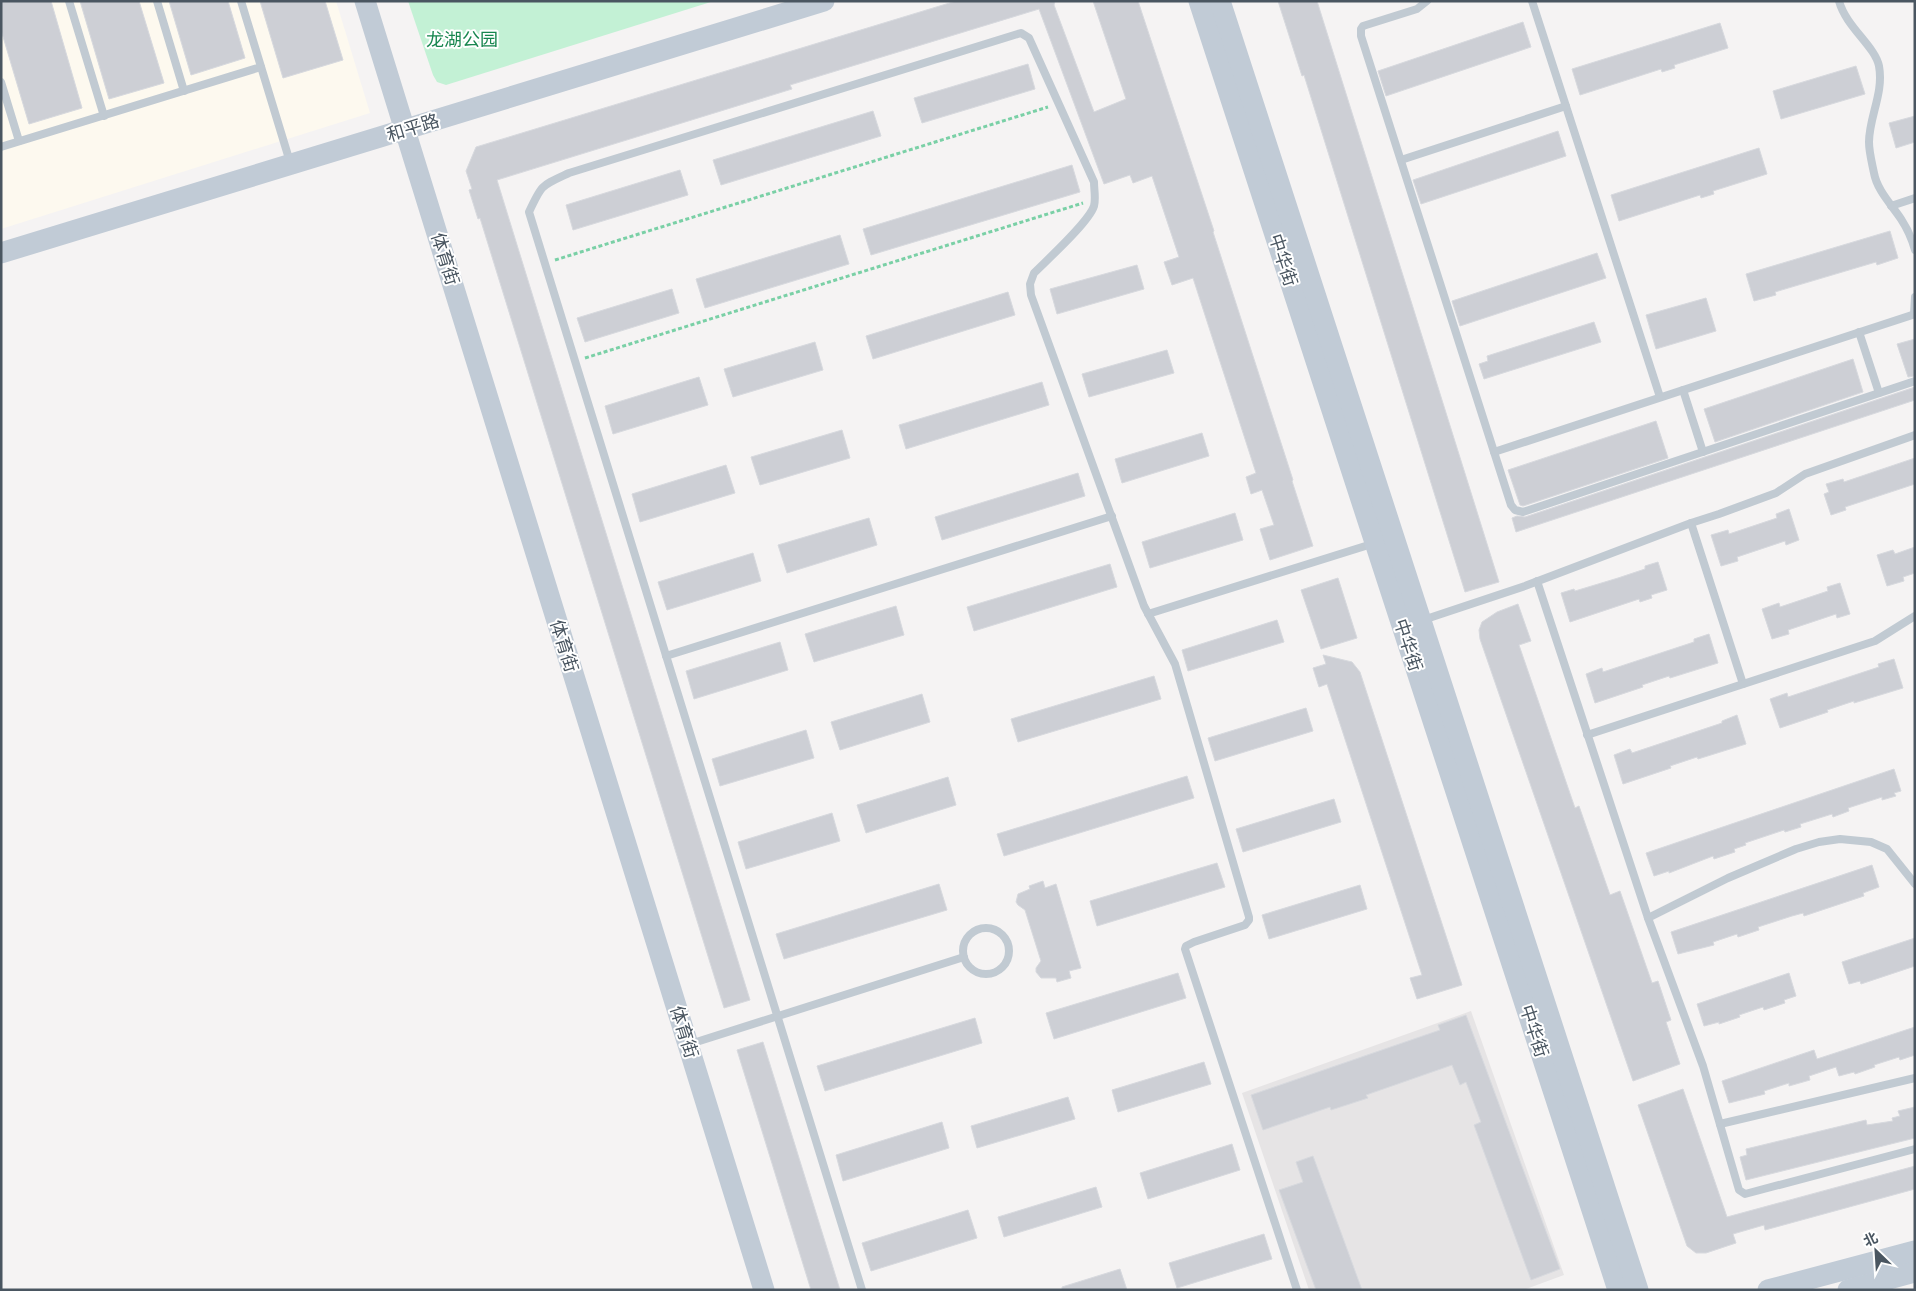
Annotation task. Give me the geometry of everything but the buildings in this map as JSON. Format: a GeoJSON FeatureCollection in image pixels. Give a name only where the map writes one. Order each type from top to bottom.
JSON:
{"type":"FeatureCollection","features":[{"type":"Feature","properties":{"kind":"main road","name":"体育街"},"geometry":{"type":"LineString","coordinates":[[365,1],[764,1290]]}},
{"type":"Feature","properties":{"kind":"main road","name":"和平路"},"geometry":{"type":"LineString","coordinates":[[1,254],[824,1]]}},
{"type":"Feature","properties":{"kind":"main road","name":"中华街"},"geometry":{"type":"LineString","coordinates":[[1199,1],[1618,1290]]}},
{"type":"Feature","properties":{"kind":"main road","name":"中华街"},"geometry":{"type":"LineString","coordinates":[[1220,1],[1638,1290]]}},
{"type":"Feature","properties":{"kind":"main road"},"geometry":{"type":"LineString","coordinates":[[1768,1290],[1915,1251]]}},
{"type":"Feature","properties":{"kind":"main road"},"geometry":{"type":"LineString","coordinates":[[1848,1290],[1915,1272]]}},
{"type":"Feature","properties":{"kind":"lane"},"geometry":{"type":"LineString","coordinates":[[69,1],[104,116]]}},
{"type":"Feature","properties":{"kind":"lane"},"geometry":{"type":"LineString","coordinates":[[157,1],[184,91]]}},
{"type":"Feature","properties":{"kind":"lane"},"geometry":{"type":"LineString","coordinates":[[241,1],[291,165]]}},
{"type":"Feature","properties":{"kind":"lane"},"geometry":{"type":"LineString","coordinates":[[1427,1],[1417,9],[1363,26],[1361,36],[1511,505],[1515,510],[1523,512],[1915,381]]}},
{"type":"Feature","properties":{"kind":"lane"},"geometry":{"type":"LineString","coordinates":[[1532,1],[1660,397]]}},
{"type":"Feature","properties":{"kind":"lane"},"geometry":{"type":"LineString","coordinates":[[1839,1],[1842,11],[1852,28],[1871,50],[1879,66],[1879,96],[1869,142],[1874,176],[1878,188],[1908,230],[1915,250]]}},
{"type":"Feature","properties":{"kind":"lane"},"geometry":{"type":"LineString","coordinates":[[862,1290],[529,212],[540,188],[569,173],[1021,33],[1029,38],[1094,182],[1096,200],[1086,220],[1034,273],[1030,284],[1031,295],[1148,614],[1175,664],[1249,920],[1245,925],[1186,946],[1186,956],[1297,1290]]}},
{"type":"Feature","properties":{"kind":"lane"},"geometry":{"type":"LineString","coordinates":[[1,147],[261,67]]}},
{"type":"Feature","properties":{"kind":"lane"},"geometry":{"type":"LineString","coordinates":[[1,82],[19,141]]}},
{"type":"Feature","properties":{"kind":"lane"},"geometry":{"type":"LineString","coordinates":[[1401,160],[1566,106]]}},
{"type":"Feature","properties":{"kind":"lane"},"geometry":{"type":"LineString","coordinates":[[1891,206],[1915,198]]}},
{"type":"Feature","properties":{"kind":"lane"},"geometry":{"type":"LineString","coordinates":[[1494,452],[1914,314],[1915,297]]}},
{"type":"Feature","properties":{"kind":"lane"},"geometry":{"type":"LineString","coordinates":[[1859,332],[1878,393]]}},
{"type":"Feature","properties":{"kind":"lane"},"geometry":{"type":"LineString","coordinates":[[1683,390],[1703,452]]}},
{"type":"Feature","properties":{"kind":"lane"},"geometry":{"type":"LineString","coordinates":[[1421,620],[1537,581],[1776,493],[1806,474],[1915,435]]}},
{"type":"Feature","properties":{"kind":"lane"},"geometry":{"type":"LineString","coordinates":[[666,656],[1112,516]]}},
{"type":"Feature","properties":{"kind":"lane"},"geometry":{"type":"LineString","coordinates":[[1691,523],[1743,684]]}},
{"type":"Feature","properties":{"kind":"lane"},"geometry":{"type":"LineString","coordinates":[[1148,614],[1375,543]]}},
{"type":"Feature","properties":{"kind":"lane"},"geometry":{"type":"LineString","coordinates":[[1537,581],[1648,918],[1703,1066],[1739,1190],[1744,1194],[1915,1150]]}},
{"type":"Feature","properties":{"kind":"lane"},"geometry":{"type":"LineString","coordinates":[[1588,735],[1875,641],[1915,616]]}},
{"type":"Feature","properties":{"kind":"lane"},"geometry":{"type":"LineString","coordinates":[[1648,918],[1728,878],[1796,849],[1819,842],[1840,840],[1871,842],[1886,850],[1915,884]]}},
{"type":"Feature","properties":{"kind":"lane"},"geometry":{"type":"LineString","coordinates":[[985,929],[1001,933],[1009,946],[1007,962],[995,972],[986,974],[974,970],[964,957],[966,940],[978,931],[985,929]]}},
{"type":"Feature","properties":{"kind":"lane"},"geometry":{"type":"LineString","coordinates":[[688,1044],[964,957]]}},
{"type":"Feature","properties":{"kind":"lane"},"geometry":{"type":"LineString","coordinates":[[1720,1124],[1915,1078]]}},
{"type":"Feature","properties":{"kind":"path"},"geometry":{"type":"LineString","coordinates":[[545,263],[1058,104]]}},
{"type":"Feature","properties":{"kind":"path"},"geometry":{"type":"LineString","coordinates":[[575,361],[1096,200]]}},
{"type":"Feature","properties":{"kind":"shaded area"},"geometry":{"type":"Polygon","coordinates":[[[1,1],[336,1],[370,113],[1,229],[1,1]]]}},
{"type":"Feature","properties":{"kind":"shaded area"},"geometry":{"type":"Polygon","coordinates":[[[1471,1011],[1564,1275],[1523,1290],[1309,1290],[1242,1093],[1471,1011]]]}},
{"type":"Feature","properties":{"kind":"green space","name":"龙湖公园"},"geometry":{"type":"Polygon","coordinates":[[[408,1],[714,1],[446,85],[437,82],[433,75],[408,1]]]}}]}
